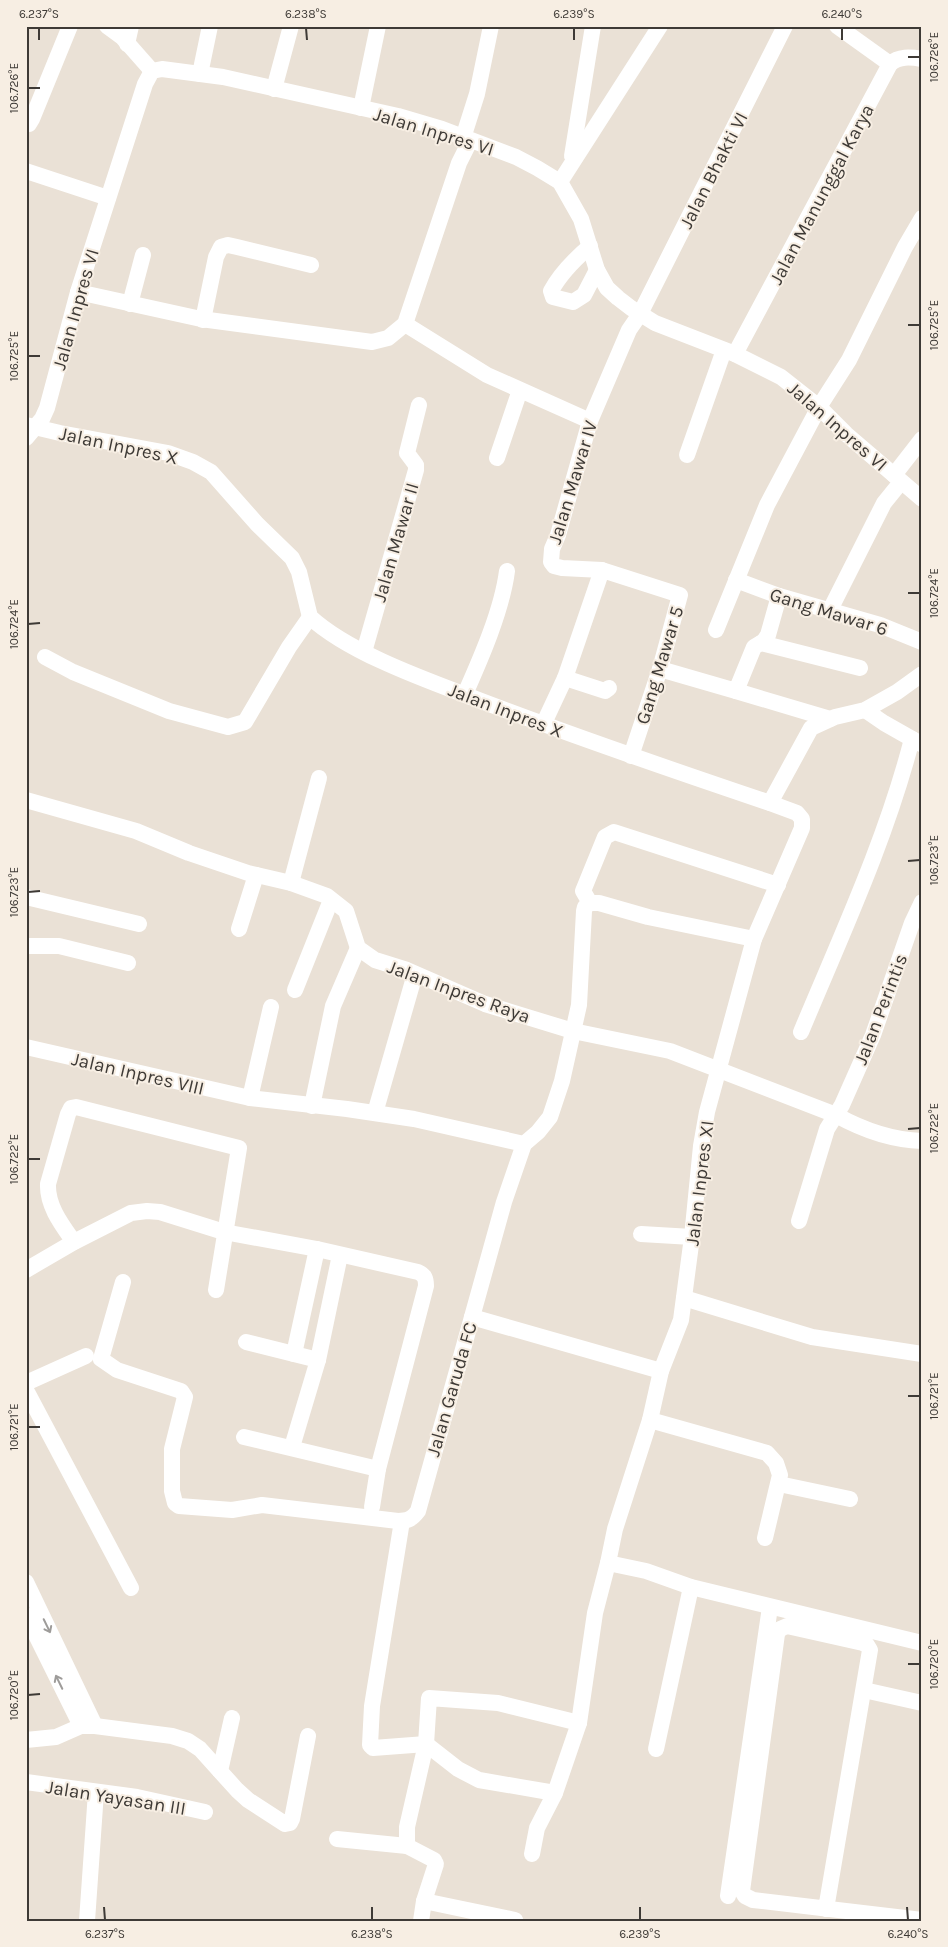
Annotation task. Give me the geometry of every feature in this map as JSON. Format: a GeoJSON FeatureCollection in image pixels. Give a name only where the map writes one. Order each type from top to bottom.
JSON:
{"type":"FeatureCollection","features":[{"type":"Feature","properties":{"kind":"street"},"geometry":{"type":"LineString","coordinates":[[26,124],[29,124],[32,119],[70,26]]}},
{"type":"Feature","properties":{"kind":"street"},"geometry":{"type":"LineString","coordinates":[[108,26],[152,71]]}},
{"type":"Feature","properties":{"kind":"street"},"geometry":{"type":"LineString","coordinates":[[127,44],[131,26]]}},
{"type":"Feature","properties":{"kind":"street"},"geometry":{"type":"LineString","coordinates":[[200,74],[210,26]]}},
{"type":"Feature","properties":{"kind":"street"},"geometry":{"type":"LineString","coordinates":[[274,89],[291,26]]}},
{"type":"Feature","properties":{"kind":"street"},"geometry":{"type":"LineString","coordinates":[[361,108],[378,26]]}},
{"type":"Feature","properties":{"kind":"street"},"geometry":{"type":"LineString","coordinates":[[78,292],[203,320],[372,342],[388,338],[405,324],[467,140],[491,26]]}},
{"type":"Feature","properties":{"kind":"street"},"geometry":{"type":"LineString","coordinates":[[572,161],[593,26]]}},
{"type":"Feature","properties":{"kind":"street"},"geometry":{"type":"LineString","coordinates":[[560,182],[660,26]]}},
{"type":"Feature","properties":{"kind":"street","name":"Jalan Bhakti VI"},"geometry":{"type":"LineString","coordinates":[[640,314],[785,26]]}},
{"type":"Feature","properties":{"kind":"street"},"geometry":{"type":"LineString","coordinates":[[840,27],[890,64],[895,59],[909,57],[922,59]]}},
{"type":"Feature","properties":{"kind":"street","name":"Jalan Manunggal Karya"},"geometry":{"type":"LineString","coordinates":[[687,455],[729,352],[890,64]]}},
{"type":"Feature","properties":{"kind":"street","name":"Jalan Inpres VI"},"geometry":{"type":"LineString","coordinates":[[29,430],[42,419],[47,408],[78,292],[138,105],[152,71],[162,69],[223,77],[398,116],[442,129],[516,157],[560,182],[581,219],[597,270],[607,288],[640,314],[682,335],[729,352],[781,377],[820,406],[846,434],[922,499]]}},
{"type":"Feature","properties":{"kind":"street"},"geometry":{"type":"LineString","coordinates":[[26,171],[108,198]]}},
{"type":"Feature","properties":{"kind":"street"},"geometry":{"type":"LineString","coordinates":[[716,630],[767,505],[820,406],[849,360],[905,247],[922,218]]}},
{"type":"Feature","properties":{"kind":"street"},"geometry":{"type":"LineString","coordinates":[[203,320],[216,257],[222,248],[228,245],[311,265]]}},
{"type":"Feature","properties":{"kind":"street"},"geometry":{"type":"LineString","coordinates":[[590,246],[576,258],[554,284],[550,291],[553,297],[573,302],[584,294],[597,270]]}},
{"type":"Feature","properties":{"kind":"street"},"geometry":{"type":"LineString","coordinates":[[130,304],[142,255]]}},
{"type":"Feature","properties":{"kind":"street","name":"Jalan Mawar IV"},"geometry":{"type":"LineString","coordinates":[[602,570],[554,566],[550,557],[590,421],[629,330],[640,314]]}},
{"type":"Feature","properties":{"kind":"street"},"geometry":{"type":"LineString","coordinates":[[405,324],[468,365],[590,421]]}},
{"type":"Feature","properties":{"kind":"street"},"geometry":{"type":"LineString","coordinates":[[497,458],[520,390]]}},
{"type":"Feature","properties":{"kind":"street","name":"Jalan Mawar II"},"geometry":{"type":"LineString","coordinates":[[364,652],[416,470],[416,465],[407,452],[418,405]]}},
{"type":"Feature","properties":{"kind":"street","name":"Jalan Inpres X"},"geometry":{"type":"LineString","coordinates":[[29,430],[168,453],[193,462],[211,472],[256,524],[292,558],[300,572],[310,617],[364,652],[544,725],[797,813],[802,819],[802,828],[754,939],[719,1070]]}},
{"type":"Feature","properties":{"kind":"street"},"geometry":{"type":"LineString","coordinates":[[830,610],[897,478],[922,439]]}},
{"type":"Feature","properties":{"kind":"street"},"geometry":{"type":"LineString","coordinates":[[544,725],[565,678],[602,570]]}},
{"type":"Feature","properties":{"kind":"street","name":"Gang Mawar 5"},"geometry":{"type":"LineString","coordinates":[[602,570],[680,595],[660,669],[631,756]]}},
{"type":"Feature","properties":{"kind":"street"},"geometry":{"type":"LineString","coordinates":[[464,694],[491,629],[505,585],[507,571]]}},
{"type":"Feature","properties":{"kind":"street","name":"Gang Mawar 6"},"geometry":{"type":"LineString","coordinates":[[736,580],[779,596],[880,625],[922,642]]}},
{"type":"Feature","properties":{"kind":"street"},"geometry":{"type":"LineString","coordinates":[[736,691],[754,647],[761,643],[768,635],[779,596]]}},
{"type":"Feature","properties":{"kind":"street"},"geometry":{"type":"LineString","coordinates":[[45,657],[73,672],[170,711],[228,727],[245,722],[289,647],[310,617]]}},
{"type":"Feature","properties":{"kind":"street"},"geometry":{"type":"LineString","coordinates":[[761,643],[860,668]]}},
{"type":"Feature","properties":{"kind":"street"},"geometry":{"type":"LineString","coordinates":[[660,669],[830,719]]}},
{"type":"Feature","properties":{"kind":"street"},"geometry":{"type":"LineString","coordinates":[[770,803],[811,728],[830,719],[865,710],[897,692],[922,674]]}},
{"type":"Feature","properties":{"kind":"street"},"geometry":{"type":"LineString","coordinates":[[565,678],[605,691],[609,688]]}},
{"type":"Feature","properties":{"kind":"street"},"geometry":{"type":"LineString","coordinates":[[801,1032],[879,844],[904,770],[917,741],[884,724],[865,710]]}},
{"type":"Feature","properties":{"kind":"street"},"geometry":{"type":"LineString","coordinates":[[291,883],[319,778]]}},
{"type":"Feature","properties":{"kind":"street"},"geometry":{"type":"LineString","coordinates":[[26,800],[136,831],[189,853],[256,875],[291,883],[326,896],[346,911],[358,948],[333,1006],[312,1106]]}},
{"type":"Feature","properties":{"kind":"street"},"geometry":{"type":"LineString","coordinates":[[754,939],[648,917],[599,903],[590,904],[583,891],[605,837],[614,832],[778,885]]}},
{"type":"Feature","properties":{"kind":"street"},"geometry":{"type":"LineString","coordinates":[[239,929],[256,875]]}},
{"type":"Feature","properties":{"kind":"street"},"geometry":{"type":"LineString","coordinates":[[26,897],[139,924]]}},
{"type":"Feature","properties":{"kind":"street"},"geometry":{"type":"LineString","coordinates":[[294,990],[331,900]]}},
{"type":"Feature","properties":{"kind":"street","name":"Jalan Perintis"},"geometry":{"type":"LineString","coordinates":[[799,1222],[827,1129],[836,1116],[873,1036],[912,923],[922,902]]}},
{"type":"Feature","properties":{"kind":"street","name":"Jalan Garuda FC"},"geometry":{"type":"LineString","coordinates":[[402,1521],[413,1518],[418,1511],[502,1210],[524,1144],[538,1132],[550,1117],[562,1081],[580,1004],[584,911],[585,907],[590,904]]}},
{"type":"Feature","properties":{"kind":"street"},"geometry":{"type":"LineString","coordinates":[[26,946],[59,946],[128,964]]}},
{"type":"Feature","properties":{"kind":"street","name":"Jalan Inpres Raya"},"geometry":{"type":"LineString","coordinates":[[358,948],[375,960],[415,974],[485,1004],[573,1032],[670,1051],[836,1116],[881,1136],[922,1141]]}},
{"type":"Feature","properties":{"kind":"street"},"geometry":{"type":"LineString","coordinates":[[375,1113],[415,974]]}},
{"type":"Feature","properties":{"kind":"street"},"geometry":{"type":"LineString","coordinates":[[250,1098],[271,1007]]}},
{"type":"Feature","properties":{"kind":"street","name":"Jalan Inpres VIII"},"geometry":{"type":"LineString","coordinates":[[26,1047],[250,1098],[414,1119],[524,1144]]}},
{"type":"Feature","properties":{"kind":"street","name":"Jalan Inpres XI"},"geometry":{"type":"LineString","coordinates":[[532,1854],[537,1828],[555,1793],[579,1724],[595,1613],[615,1529],[650,1420],[661,1371],[681,1320],[692,1237],[700,1146],[719,1070]]}},
{"type":"Feature","properties":{"kind":"street"},"geometry":{"type":"LineString","coordinates":[[74,1242],[49,1201],[47,1191],[71,1108],[76,1107],[239,1148],[216,1290]]}},
{"type":"Feature","properties":{"kind":"street"},"geometry":{"type":"LineString","coordinates":[[26,1270],[74,1242],[131,1213],[147,1210],[160,1212],[224,1232],[317,1249],[423,1274],[426,1286],[378,1469],[372,1507]]}},
{"type":"Feature","properties":{"kind":"street"},"geometry":{"type":"LineString","coordinates":[[641,1234],[692,1237]]}},
{"type":"Feature","properties":{"kind":"street"},"geometry":{"type":"LineString","coordinates":[[294,1354],[317,1249]]}},
{"type":"Feature","properties":{"kind":"street"},"geometry":{"type":"LineString","coordinates":[[292,1447],[318,1360],[340,1255]]}},
{"type":"Feature","properties":{"kind":"street"},"geometry":{"type":"LineString","coordinates":[[123,1282],[101,1359],[117,1370],[183,1393],[184,1397],[172,1449],[173,1498],[175,1503],[179,1506],[232,1510],[262,1505],[402,1521],[372,1706],[370,1745],[373,1748],[381,1749],[426,1744],[458,1769],[480,1780],[555,1793]]}},
{"type":"Feature","properties":{"kind":"street"},"geometry":{"type":"LineString","coordinates":[[684,1298],[812,1337],[922,1354]]}},
{"type":"Feature","properties":{"kind":"street"},"geometry":{"type":"LineString","coordinates":[[472,1317],[661,1371]]}},
{"type":"Feature","properties":{"kind":"street"},"geometry":{"type":"LineString","coordinates":[[246,1342],[318,1360]]}},
{"type":"Feature","properties":{"kind":"street"},"geometry":{"type":"LineString","coordinates":[[26,1383],[86,1356]]}},
{"type":"Feature","properties":{"kind":"street"},"geometry":{"type":"LineString","coordinates":[[26,1390],[131,1588]]}},
{"type":"Feature","properties":{"kind":"street"},"geometry":{"type":"LineString","coordinates":[[650,1420],[767,1453],[776,1463],[780,1475],[765,1538]]}},
{"type":"Feature","properties":{"kind":"street"},"geometry":{"type":"LineString","coordinates":[[244,1437],[378,1469]]}},
{"type":"Feature","properties":{"kind":"street"},"geometry":{"type":"LineString","coordinates":[[779,1484],[850,1499]]}},
{"type":"Feature","properties":{"kind":"street"},"geometry":{"type":"LineString","coordinates":[[608,1563],[646,1572],[691,1587],[922,1643]]}},
{"type":"Feature","properties":{"kind":"street"},"geometry":{"type":"LineString","coordinates":[[26,1582],[88,1726]]}},
{"type":"Feature","properties":{"kind":"street"},"geometry":{"type":"LineString","coordinates":[[656,1749],[691,1587]]}},
{"type":"Feature","properties":{"kind":"street"},"geometry":{"type":"LineString","coordinates":[[728,1896],[770,1607]]}},
{"type":"Feature","properties":{"kind":"street"},"geometry":{"type":"LineString","coordinates":[[26,1615],[88,1726]]}},
{"type":"Feature","properties":{"kind":"street"},"geometry":{"type":"LineString","coordinates":[[826,1909],[870,1650],[867,1645],[787,1626],[780,1629],[778,1634],[742,1891],[745,1896],[752,1900],[826,1909],[922,1920]]}},
{"type":"Feature","properties":{"kind":"street"},"geometry":{"type":"LineString","coordinates":[[864,1690],[922,1702]]}},
{"type":"Feature","properties":{"kind":"street"},"geometry":{"type":"LineString","coordinates":[[407,1846],[407,1827],[426,1744],[428,1701],[432,1698],[498,1703],[579,1724]]}},
{"type":"Feature","properties":{"kind":"street"},"geometry":{"type":"LineString","coordinates":[[220,1771],[232,1718]]}},
{"type":"Feature","properties":{"kind":"street"},"geometry":{"type":"LineString","coordinates":[[26,1740],[56,1737],[88,1726],[172,1736],[188,1741],[200,1749],[248,1800],[281,1822],[290,1823],[308,1736]]}},
{"type":"Feature","properties":{"kind":"street","name":"Jalan Yayasan III"},"geometry":{"type":"LineString","coordinates":[[26,1782],[137,1797],[205,1812]]}},
{"type":"Feature","properties":{"kind":"street"},"geometry":{"type":"LineString","coordinates":[[87,1921],[96,1792]]}},
{"type":"Feature","properties":{"kind":"street"},"geometry":{"type":"LineString","coordinates":[[337,1839],[407,1846],[436,1862],[424,1900],[421,1921]]}},
{"type":"Feature","properties":{"kind":"street"},"geometry":{"type":"LineString","coordinates":[[424,1900],[514,1920]]}}]}
